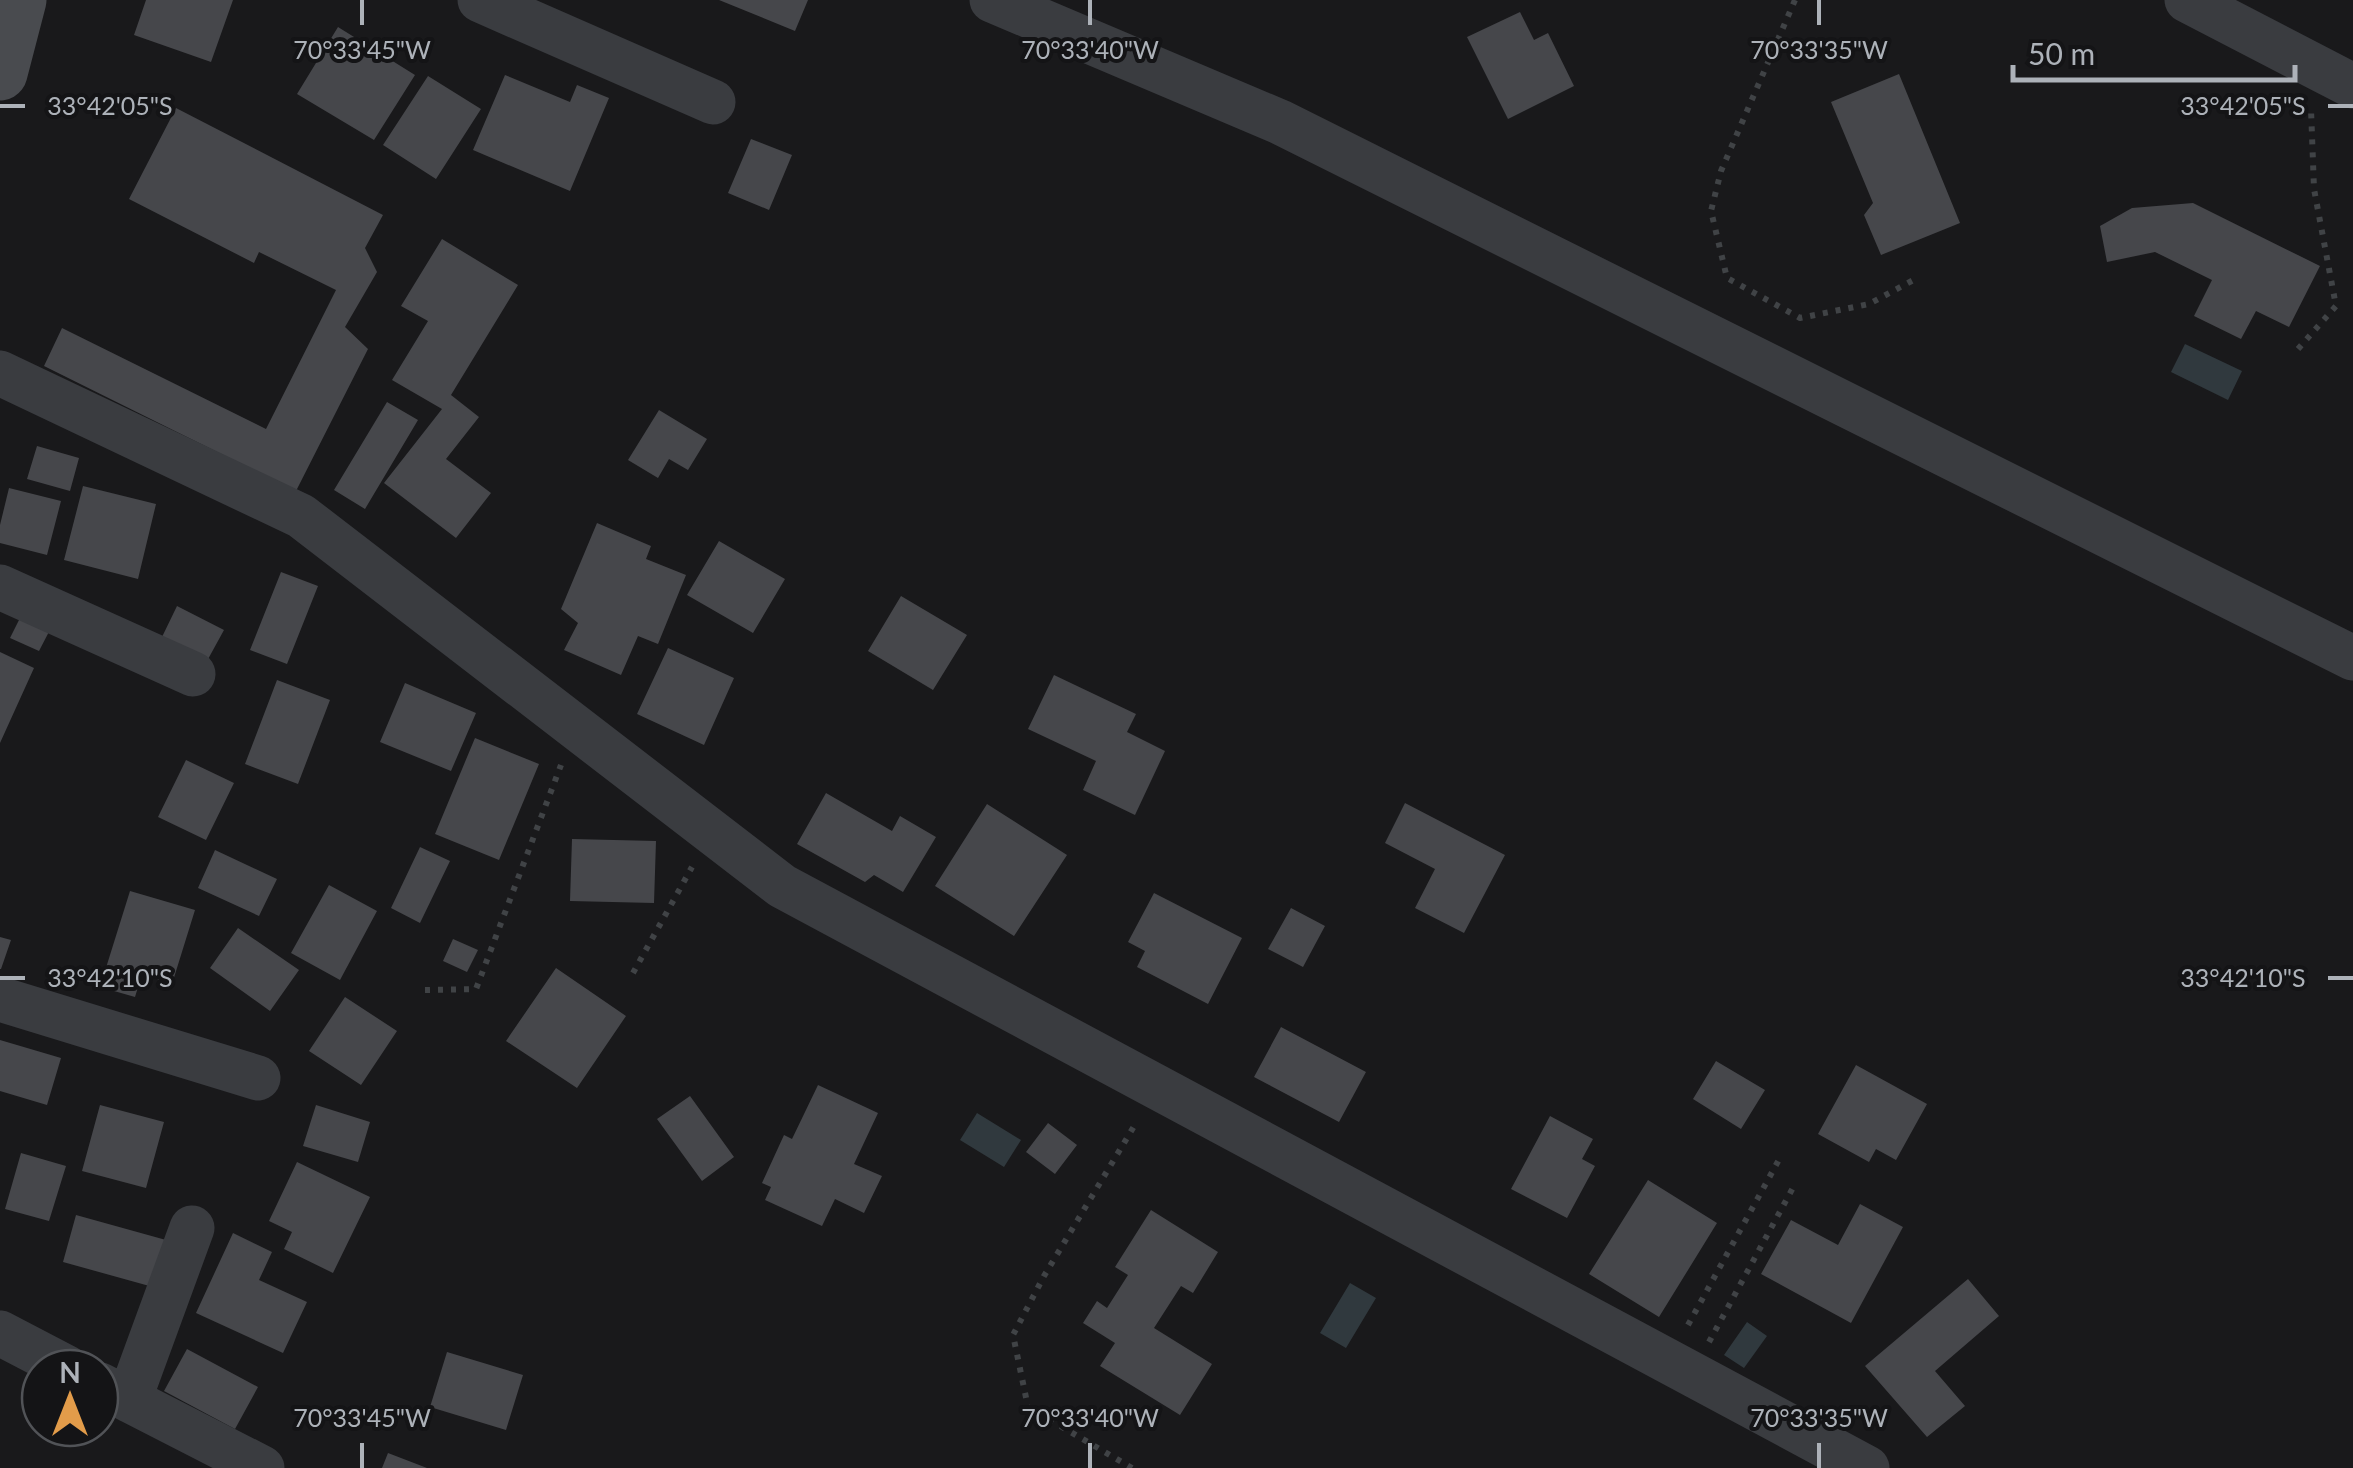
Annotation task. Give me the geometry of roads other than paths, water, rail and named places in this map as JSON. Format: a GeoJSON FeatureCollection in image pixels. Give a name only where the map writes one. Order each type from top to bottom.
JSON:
{"type":"FeatureCollection","features":[{"type":"Feature","properties":{"kind":"main road"},"geometry":{"type":"LineString","coordinates":[[0,74],[19,0]]}},
{"type":"Feature","properties":{"kind":"street"},"geometry":{"type":"LineString","coordinates":[[480,0],[712,102]]}},
{"type":"Feature","properties":{"kind":"street"},"geometry":{"type":"LineString","coordinates":[[992,0],[1280,122],[2353,658]]}},
{"type":"Feature","properties":{"kind":"street"},"geometry":{"type":"LineString","coordinates":[[2187,0],[2353,86]]}},
{"type":"Feature","properties":{"kind":"street"},"geometry":{"type":"LineString","coordinates":[[0,374],[301,516],[782,886],[1867,1468]]}},
{"type":"Feature","properties":{"kind":"street"},"geometry":{"type":"LineString","coordinates":[[0,587],[192,674]]}},
{"type":"Feature","properties":{"kind":"street"},"geometry":{"type":"LineString","coordinates":[[0,999],[258,1078]]}},
{"type":"Feature","properties":{"kind":"street"},"geometry":{"type":"LineString","coordinates":[[120,1380],[192,1228]]}},
{"type":"Feature","properties":{"kind":"street"},"geometry":{"type":"LineString","coordinates":[[0,1333],[29,1348]]}},
{"type":"Feature","properties":{"kind":"street"},"geometry":{"type":"LineString","coordinates":[[120,1396],[262,1468]]}}]}
